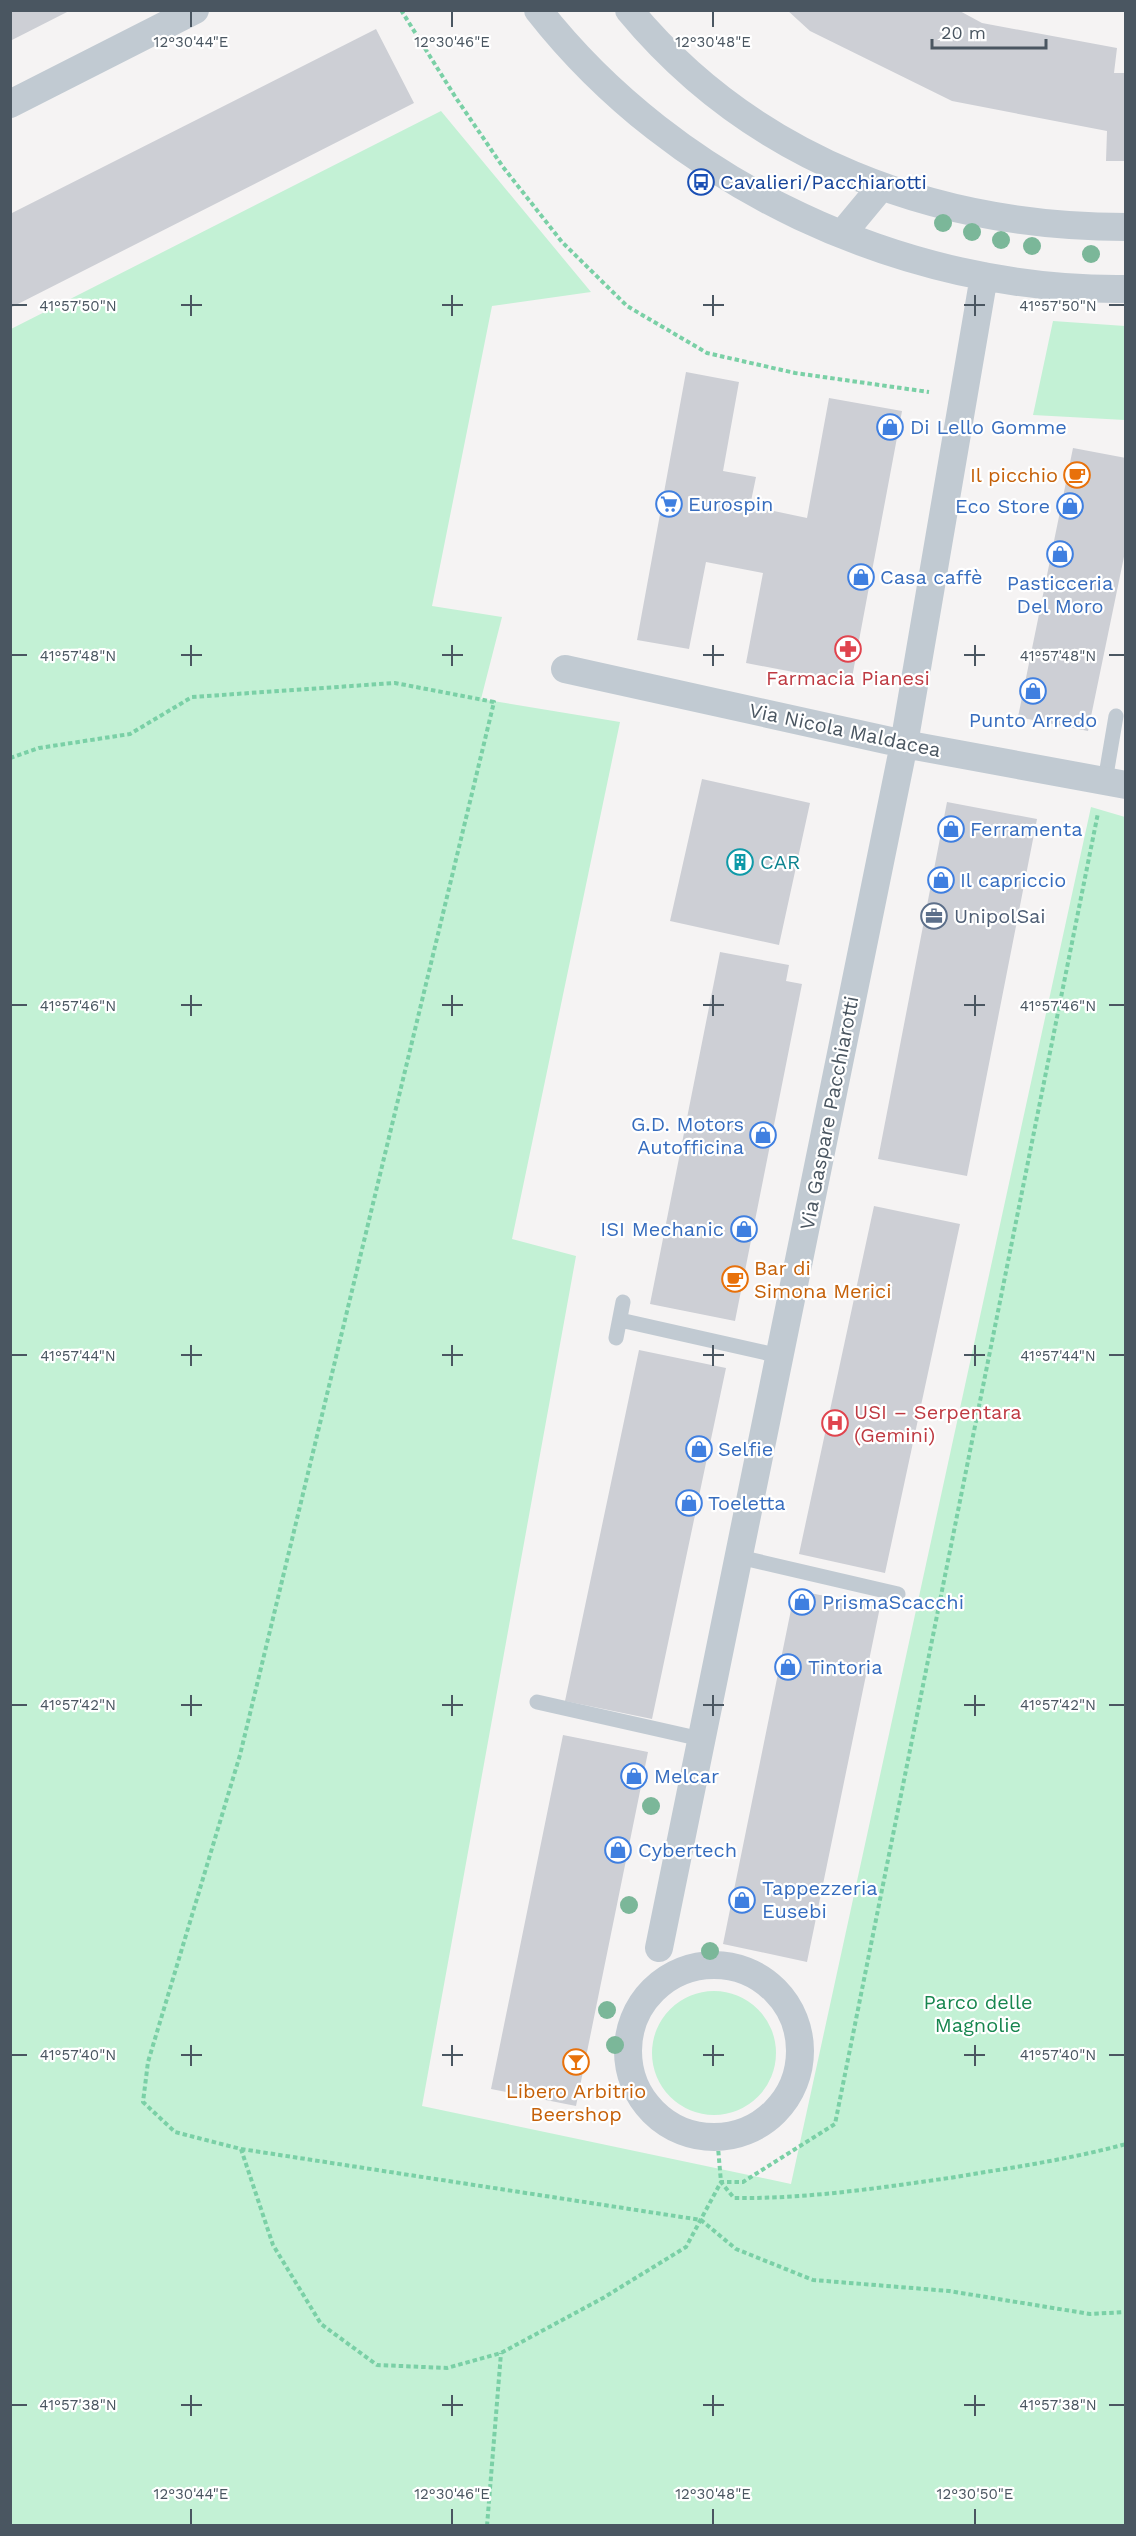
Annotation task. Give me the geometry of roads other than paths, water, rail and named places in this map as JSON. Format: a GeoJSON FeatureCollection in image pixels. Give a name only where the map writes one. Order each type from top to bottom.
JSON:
{"type":"FeatureCollection","features":[{"type":"Feature","properties":{"kind":"street"},"geometry":{"type":"LineString","coordinates":[[10,104],[195,10]]}},
{"type":"Feature","properties":{"kind":"street"},"geometry":{"type":"LineString","coordinates":[[538,10],[619,96],[701,160],[762,196],[842,234],[915,259],[984,276],[1073,288],[1125,289]]}},
{"type":"Feature","properties":{"kind":"street"},"geometry":{"type":"LineString","coordinates":[[629,10],[699,81],[741,113],[786,142],[834,168],[881,187],[948,206],[1005,218],[1068,225],[1125,227]]}},
{"type":"Feature","properties":{"kind":"street"},"geometry":{"type":"LineString","coordinates":[[842,234],[881,187]]}},
{"type":"Feature","properties":{"kind":"street","name":"Via Gaspare Pacchiarotti"},"geometry":{"type":"LineString","coordinates":[[641,2005],[658,1985],[680,1972],[708,1965],[737,1968],[763,1980],[784,2000],[796,2026],[800,2055],[795,2082],[780,2108],[757,2126],[731,2136],[702,2136],[675,2128],[652,2111],[635,2087],[628,2060],[630,2031],[641,2005],[659,1948],[904,744],[984,276]]}},
{"type":"Feature","properties":{"kind":"street","name":"Via Nicola Maldacea"},"geometry":{"type":"LineString","coordinates":[[565,669],[904,744],[1115,783]]}},
{"type":"Feature","properties":{"kind":"street"},"geometry":{"type":"LineString","coordinates":[[659,1948],[680,1972]]}},
{"type":"Feature","properties":{"kind":"lane"},"geometry":{"type":"LineString","coordinates":[[1115,783],[1116,716]]}},
{"type":"Feature","properties":{"kind":"lane"},"geometry":{"type":"LineString","coordinates":[[616,1338],[623,1302]]}},
{"type":"Feature","properties":{"kind":"lane"},"geometry":{"type":"LineString","coordinates":[[620,1320],[780,1356]]}},
{"type":"Feature","properties":{"kind":"lane"},"geometry":{"type":"LineString","coordinates":[[739,1557],[897,1594]]}},
{"type":"Feature","properties":{"kind":"lane"},"geometry":{"type":"LineString","coordinates":[[537,1702],[701,1739]]}},
{"type":"Feature","properties":{"kind":"place","name":"Cavalieri/Pacchiarotti"},"geometry":{"type":"Point","coordinates":[701,182]}},
{"type":"Feature","properties":{"kind":"place","name":"Di Lello Gomme"},"geometry":{"type":"Point","coordinates":[890,427]}},
{"type":"Feature","properties":{"kind":"place","name":"Il picchio"},"geometry":{"type":"Point","coordinates":[1077,475]}},
{"type":"Feature","properties":{"kind":"place","name":"Eurospin"},"geometry":{"type":"Point","coordinates":[669,504]}},
{"type":"Feature","properties":{"kind":"place","name":"Eco Store"},"geometry":{"type":"Point","coordinates":[1070,506]}},
{"type":"Feature","properties":{"kind":"place","name":"Pasticceria Del Moro"},"geometry":{"type":"Point","coordinates":[1060,554]}},
{"type":"Feature","properties":{"kind":"place","name":"Casa caffè"},"geometry":{"type":"Point","coordinates":[861,577]}},
{"type":"Feature","properties":{"kind":"place","name":"Farmacia Pianesi"},"geometry":{"type":"Point","coordinates":[848,649]}},
{"type":"Feature","properties":{"kind":"place","name":"Punto Arredo"},"geometry":{"type":"Point","coordinates":[1033,691]}},
{"type":"Feature","properties":{"kind":"place","name":"Ferramenta"},"geometry":{"type":"Point","coordinates":[951,829]}},
{"type":"Feature","properties":{"kind":"place","name":"CAR"},"geometry":{"type":"Point","coordinates":[740,862]}},
{"type":"Feature","properties":{"kind":"place","name":"Il capriccio"},"geometry":{"type":"Point","coordinates":[941,880]}},
{"type":"Feature","properties":{"kind":"place","name":"UnipolSai"},"geometry":{"type":"Point","coordinates":[934,916]}},
{"type":"Feature","properties":{"kind":"place","name":"G.D. Motors Autofficina"},"geometry":{"type":"Point","coordinates":[763,1135]}},
{"type":"Feature","properties":{"kind":"place","name":"ISI Mechanic"},"geometry":{"type":"Point","coordinates":[744,1229]}},
{"type":"Feature","properties":{"kind":"place","name":"Bar di Simona Merici"},"geometry":{"type":"Point","coordinates":[735,1279]}},
{"type":"Feature","properties":{"kind":"place","name":"USI – Serpentara (Gemini)"},"geometry":{"type":"Point","coordinates":[835,1423]}},
{"type":"Feature","properties":{"kind":"place","name":"Selfie"},"geometry":{"type":"Point","coordinates":[699,1449]}},
{"type":"Feature","properties":{"kind":"place","name":"Toeletta"},"geometry":{"type":"Point","coordinates":[689,1503]}},
{"type":"Feature","properties":{"kind":"place","name":"PrismaScacchi"},"geometry":{"type":"Point","coordinates":[802,1602]}},
{"type":"Feature","properties":{"kind":"place","name":"Tintoria"},"geometry":{"type":"Point","coordinates":[788,1667]}},
{"type":"Feature","properties":{"kind":"place","name":"Melcar"},"geometry":{"type":"Point","coordinates":[634,1776]}},
{"type":"Feature","properties":{"kind":"place","name":"Cybertech"},"geometry":{"type":"Point","coordinates":[618,1850]}},
{"type":"Feature","properties":{"kind":"place","name":"Tappezzeria Eusebi"},"geometry":{"type":"Point","coordinates":[742,1900]}},
{"type":"Feature","properties":{"kind":"place","name":"Libero Arbitrio Beershop"},"geometry":{"type":"Point","coordinates":[576,2062]}},
{"type":"Feature","properties":{"kind":"park label","name":"Parco delle Magnolie"},"geometry":{"type":"Point","coordinates":[978,2014]}}]}
